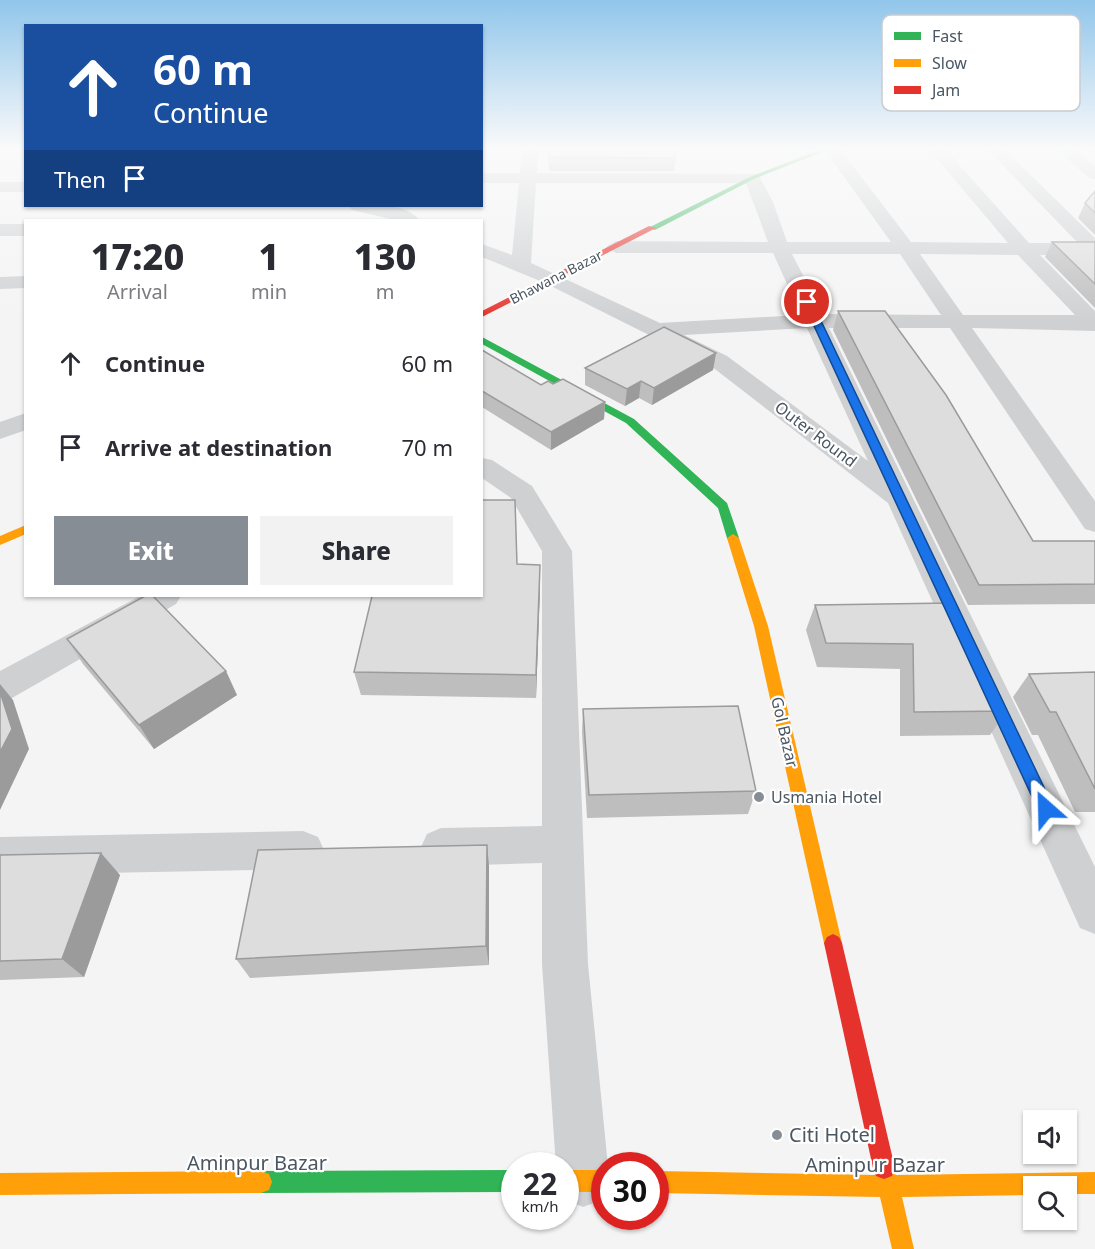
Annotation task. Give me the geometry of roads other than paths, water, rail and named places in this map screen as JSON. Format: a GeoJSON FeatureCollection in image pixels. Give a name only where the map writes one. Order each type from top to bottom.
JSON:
{"type":"FeatureCollection","features":[{"type":"Feature","properties":{"kind":"street"},"geometry":{"type":"LineString","coordinates":[[365,207],[390,212],[408,219]]}},
{"type":"Feature","properties":{"kind":"street"},"geometry":{"type":"LineString","coordinates":[[521,266],[526,207]]}},
{"type":"Feature","properties":{"kind":"street","name":"Bhawana Bazar"},"geometry":{"type":"LineString","coordinates":[[483,314],[694,207]]}},
{"type":"Feature","properties":{"kind":"street"},"geometry":{"type":"LineString","coordinates":[[766,207],[779,246],[900,498]]}},
{"type":"Feature","properties":{"kind":"street"},"geometry":{"type":"LineString","coordinates":[[875,207],[1095,522]]}},
{"type":"Feature","properties":{"kind":"street"},"geometry":{"type":"LineString","coordinates":[[988,207],[1094,323]]}},
{"type":"Feature","properties":{"kind":"street"},"geometry":{"type":"LineString","coordinates":[[616,247],[904,246],[1095,249],[1053,207]]}},
{"type":"Feature","properties":{"kind":"street"},"geometry":{"type":"LineString","coordinates":[[0,230],[24,230]]}},
{"type":"Feature","properties":{"kind":"street","name":"Outer Round"},"geometry":{"type":"LineString","coordinates":[[483,250],[552,279],[719,361],[900,498],[1095,913]]}},
{"type":"Feature","properties":{"kind":"street"},"geometry":{"type":"LineString","coordinates":[[0,283],[24,282]]}},
{"type":"Feature","properties":{"kind":"street"},"geometry":{"type":"LineString","coordinates":[[658,330],[816,321],[1094,323]]}},
{"type":"Feature","properties":{"kind":"street","name":"Gol Bazar"},"geometry":{"type":"LineString","coordinates":[[483,341],[630,420],[723,506],[760,626],[903,1249]]}},
{"type":"Feature","properties":{"kind":"street"},"geometry":{"type":"LineString","coordinates":[[0,431],[24,422]]}},
{"type":"Feature","properties":{"kind":"street"},"geometry":{"type":"LineString","coordinates":[[483,467],[522,492],[557,551],[565,964],[584,1181]]}},
{"type":"Feature","properties":{"kind":"street"},"geometry":{"type":"LineString","coordinates":[[0,541],[24,530]]}},
{"type":"Feature","properties":{"kind":"street"},"geometry":{"type":"LineString","coordinates":[[0,688],[163,597]]}},
{"type":"Feature","properties":{"kind":"street"},"geometry":{"type":"LineString","coordinates":[[407,848],[562,844]]}},
{"type":"Feature","properties":{"kind":"street"},"geometry":{"type":"LineString","coordinates":[[0,856],[335,849]]}},
{"type":"Feature","properties":{"kind":"street","name":"Aminpur Bazar"},"geometry":{"type":"LineString","coordinates":[[0,1184],[501,1181]]}},
{"type":"Feature","properties":{"kind":"street","name":"Aminpur Bazar"},"geometry":{"type":"LineString","coordinates":[[669,1182],[888,1186],[1095,1183]]}},
{"type":"Feature","properties":{"kind":"place","name":"Usmania Hotel"},"geometry":{"type":"Point","coordinates":[759,797]}},
{"type":"Feature","properties":{"kind":"place","name":"Citi Hotel"},"geometry":{"type":"Point","coordinates":[777,1135]}}]}
